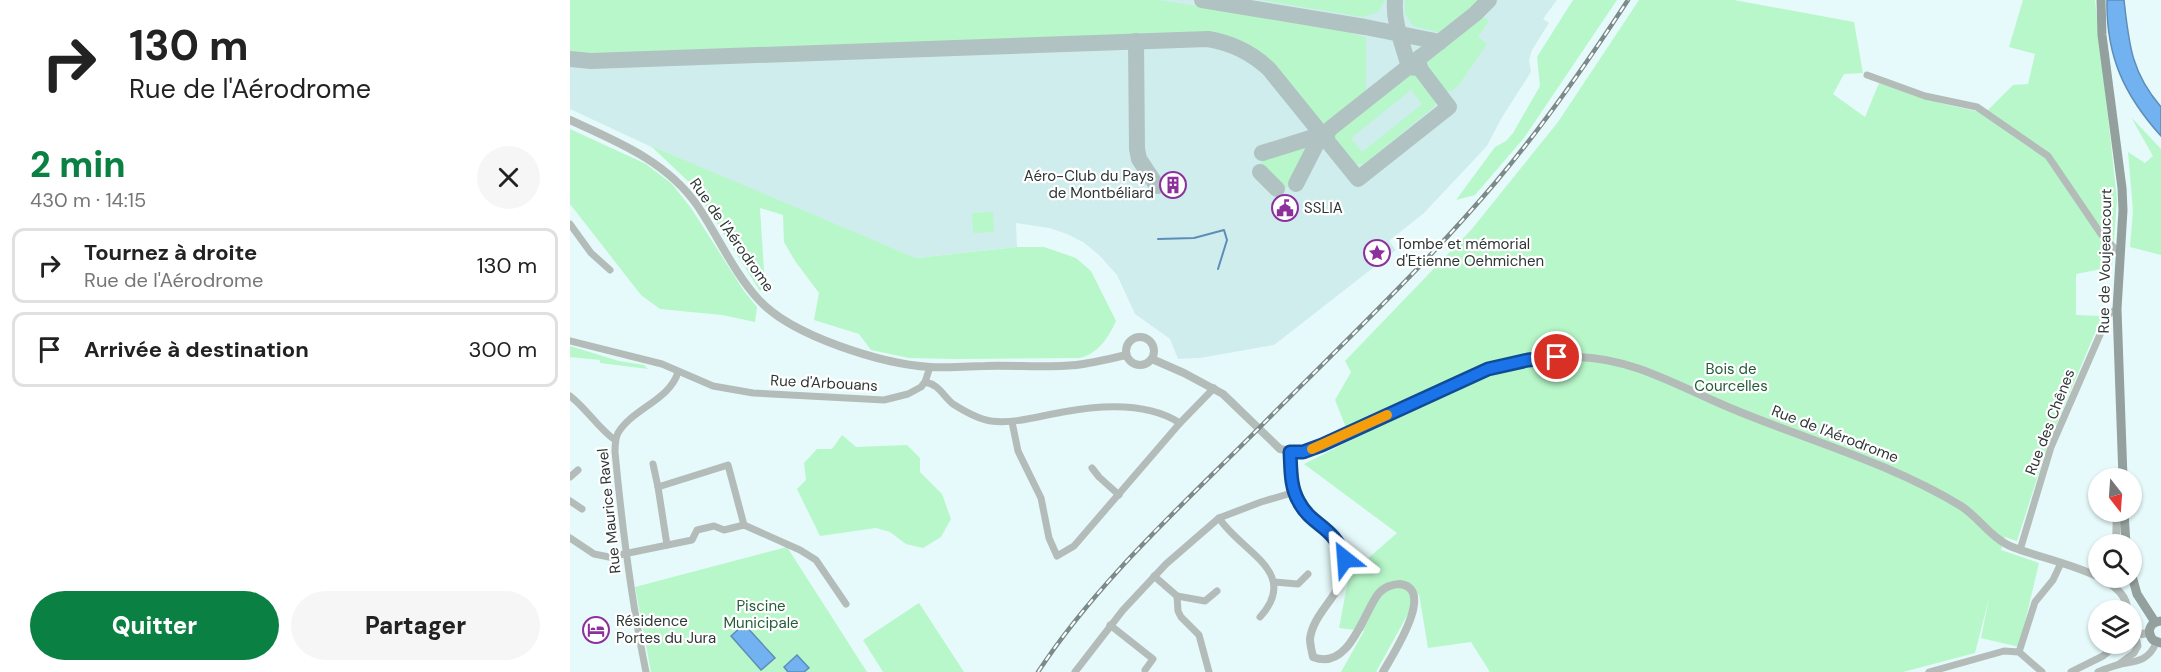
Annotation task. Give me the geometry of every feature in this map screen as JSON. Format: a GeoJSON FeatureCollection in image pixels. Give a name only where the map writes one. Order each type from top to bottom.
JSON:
{"type":"FeatureCollection","features":[{"type":"Feature","properties":{"kind":"main road","name":"Rue de Voujeaucourt"},"geometry":{"type":"LineString","coordinates":[[2101,0],[2102,35],[2122,188],[2123,210],[2113,312],[2122,468]]}},
{"type":"Feature","properties":{"kind":"main road"},"geometry":{"type":"LineString","coordinates":[[2135,588],[2137,594],[2158,621],[2150,626],[2149,633],[2150,637],[2159,643]]}},
{"type":"Feature","properties":{"kind":"street"},"geometry":{"type":"LineString","coordinates":[[1867,75],[1924,96],[1977,108],[2048,156],[2101,234],[2119,253]]}},
{"type":"Feature","properties":{"kind":"street","name":"Rue de l'Aérodrome"},"geometry":{"type":"LineString","coordinates":[[570,120],[621,143],[654,162],[672,176],[697,205],[747,285],[760,301],[776,316],[822,340],[873,357],[930,367],[1075,365],[1126,355]]}},
{"type":"Feature","properties":{"kind":"street"},"geometry":{"type":"LineString","coordinates":[[570,224],[591,253],[610,270]]}},
{"type":"Feature","properties":{"kind":"street","name":"Rue des Chênes"},"geometry":{"type":"LineString","coordinates":[[2020,550],[2051,447],[2113,312]]}},
{"type":"Feature","properties":{"kind":"street"},"geometry":{"type":"LineString","coordinates":[[1141,336],[1152,342],[1154,350],[1152,358],[1140,366],[1131,363],[1125,350],[1128,341],[1141,336]]}},
{"type":"Feature","properties":{"kind":"street","name":"Rue d'Arbouans"},"geometry":{"type":"LineString","coordinates":[[570,341],[662,364],[713,386],[737,392],[875,401],[908,394],[925,382]]}},
{"type":"Feature","properties":{"kind":"street"},"geometry":{"type":"LineString","coordinates":[[1152,358],[1214,388],[1229,399],[1280,449],[1290,452],[1294,492],[1303,508],[1338,541],[1345,559],[1343,577],[1339,587],[1314,627],[1310,638],[1313,657],[1318,663],[1332,666],[1348,658],[1380,591],[1396,584],[1404,585],[1410,590],[1415,607],[1413,615],[1383,672]]}},
{"type":"Feature","properties":{"kind":"street","name":"Rue de l'Aérodrome"},"geometry":{"type":"LineString","coordinates":[[1290,452],[1303,452],[1322,445],[1458,382],[1502,365],[1542,358],[1603,359],[1636,367],[1738,411],[1908,477],[1963,507],[2004,544],[2088,572]]}},
{"type":"Feature","properties":{"kind":"street"},"geometry":{"type":"LineString","coordinates":[[930,367],[925,382],[934,384],[952,403],[970,414],[989,421],[1012,422],[1067,411],[1097,408],[1133,408],[1157,412],[1180,423]]}},
{"type":"Feature","properties":{"kind":"street","name":"Rue Maurice Ravel"},"geometry":{"type":"LineString","coordinates":[[646,672],[633,610],[615,440],[623,427],[672,384],[678,372]]}},
{"type":"Feature","properties":{"kind":"street"},"geometry":{"type":"LineString","coordinates":[[1012,422],[1018,451],[1041,498],[1049,538],[1057,556],[1074,546],[1180,423],[1214,388]]}},
{"type":"Feature","properties":{"kind":"street"},"geometry":{"type":"LineString","coordinates":[[570,396],[582,406],[600,428],[615,440]]}},
{"type":"Feature","properties":{"kind":"street"},"geometry":{"type":"LineString","coordinates":[[653,464],[667,545]]}},
{"type":"Feature","properties":{"kind":"street"},"geometry":{"type":"LineString","coordinates":[[658,487],[728,465],[744,525]]}},
{"type":"Feature","properties":{"kind":"street"},"geometry":{"type":"LineString","coordinates":[[1092,468],[1119,495]]}},
{"type":"Feature","properties":{"kind":"street"},"geometry":{"type":"LineString","coordinates":[[570,477],[578,471]]}},
{"type":"Feature","properties":{"kind":"street"},"geometry":{"type":"LineString","coordinates":[[1075,672],[1110,625],[1154,576],[1219,518],[1294,492]]}},
{"type":"Feature","properties":{"kind":"street"},"geometry":{"type":"LineString","coordinates":[[570,501],[582,508]]}},
{"type":"Feature","properties":{"kind":"street"},"geometry":{"type":"LineString","coordinates":[[1219,518],[1267,568],[1274,582],[1274,597],[1270,606],[1260,617]]}},
{"type":"Feature","properties":{"kind":"street"},"geometry":{"type":"LineString","coordinates":[[570,538],[594,554],[609,557],[692,540],[698,530],[714,525],[724,530],[744,525],[800,550],[816,560],[846,604]]}},
{"type":"Feature","properties":{"kind":"street"},"geometry":{"type":"LineString","coordinates":[[2019,652],[2035,602],[2053,580],[2061,563]]}},
{"type":"Feature","properties":{"kind":"street"},"geometry":{"type":"LineString","coordinates":[[1274,582],[1298,584],[1308,574]]}},
{"type":"Feature","properties":{"kind":"street"},"geometry":{"type":"LineString","coordinates":[[1154,576],[1177,596],[1205,601],[1217,591]]}},
{"type":"Feature","properties":{"kind":"street"},"geometry":{"type":"LineString","coordinates":[[1177,596],[1181,618],[1199,635],[1209,672]]}},
{"type":"Feature","properties":{"kind":"street"},"geometry":{"type":"LineString","coordinates":[[1110,625],[1153,659],[1145,670]]}},
{"type":"Feature","properties":{"kind":"street"},"geometry":{"type":"LineString","coordinates":[[2142,633],[2149,633]]}},
{"type":"Feature","properties":{"kind":"street"},"geometry":{"type":"LineString","coordinates":[[2098,672],[2119,664],[2145,659],[2159,643]]}},
{"type":"Feature","properties":{"kind":"street"},"geometry":{"type":"LineString","coordinates":[[1929,672],[2004,651],[2019,652],[2042,672]]}},
{"type":"Feature","properties":{"kind":"street"},"geometry":{"type":"LineString","coordinates":[[2071,672],[2106,654]]}},
{"type":"Feature","properties":{"kind":"street"},"geometry":{"type":"LineString","coordinates":[[2119,664],[2133,654]]}},
{"type":"Feature","properties":{"kind":"street"},"geometry":{"type":"LineString","coordinates":[[2129,663],[2132,672]]}},
{"type":"Feature","properties":{"kind":"shaded area"},"geometry":{"type":"Polygon","coordinates":[[[570,0],[1557,0],[1543,19],[1549,23],[1532,50],[1529,60],[1531,72],[1487,146],[1424,213],[1389,241],[1396,250],[1274,345],[1200,358],[1178,359],[1170,339],[1135,314],[1117,275],[1099,255],[1083,242],[1067,234],[1049,228],[1016,223],[1017,247],[916,258],[688,164],[570,109],[570,0]]]}},
{"type":"Feature","properties":{"kind":"green space"},"geometry":{"type":"Polygon","coordinates":[[[570,0],[1159,0],[1329,27],[1366,37],[1366,94],[1333,120],[1322,124],[1261,54],[1237,40],[1211,34],[583,55],[570,53],[570,0]]]}},
{"type":"Feature","properties":{"kind":"green space"},"geometry":{"type":"Polygon","coordinates":[[[1261,0],[1385,0],[1378,12],[1363,17],[1261,0]]]}},
{"type":"Feature","properties":{"kind":"green space"},"geometry":{"type":"Polygon","coordinates":[[[1405,0],[1481,0],[1441,33],[1413,26],[1405,13],[1405,0]]]}},
{"type":"Feature","properties":{"kind":"green space"},"geometry":{"type":"Polygon","coordinates":[[[1573,0],[1617,0],[1524,138],[1475,195],[1456,200],[1495,147],[1506,141],[1513,133],[1540,86],[1537,57],[1573,0]]]}},
{"type":"Feature","properties":{"kind":"green space","name":"Bois de Courcelles"},"geometry":{"type":"Polygon","coordinates":[[[1639,0],[1734,0],[1854,22],[1863,73],[1844,74],[1833,94],[1865,117],[1879,83],[1944,104],[1985,113],[2013,85],[2028,84],[2035,54],[2009,47],[2023,0],[2095,0],[2117,199],[2112,267],[2076,274],[2076,315],[2102,316],[2047,447],[2017,541],[2005,537],[2001,550],[2039,563],[2019,647],[1981,638],[1989,598],[1975,653],[1903,672],[1490,672],[1471,642],[1428,648],[1419,594],[1376,672],[1341,672],[1364,631],[1339,628],[1349,575],[1397,533],[1304,464],[1351,440],[1335,400],[1351,372],[1345,361],[1471,230],[1558,122],[1639,0]]]}},
{"type":"Feature","properties":{"kind":"green space"},"geometry":{"type":"Polygon","coordinates":[[[1484,17],[1489,21],[1478,37],[1487,44],[1458,86],[1452,91],[1445,91],[1426,68],[1425,60],[1476,18],[1484,17]]]}},
{"type":"Feature","properties":{"kind":"green space"},"geometry":{"type":"Polygon","coordinates":[[[1408,72],[1418,73],[1435,95],[1435,106],[1364,164],[1354,164],[1333,141],[1335,131],[1408,72]],[[1411,90],[1351,138],[1362,152],[1422,104],[1411,90]]]}},
{"type":"Feature","properties":{"kind":"green space"},"geometry":{"type":"Polygon","coordinates":[[[2131,117],[2161,149],[2161,255],[2130,247],[2133,211],[2128,152],[2145,163],[2153,156],[2131,117]]]}},
{"type":"Feature","properties":{"kind":"green space"},"geometry":{"type":"Polygon","coordinates":[[[570,129],[646,164],[672,184],[691,208],[744,291],[757,307],[755,322],[722,315],[660,309],[641,295],[570,204],[570,129]]]}},
{"type":"Feature","properties":{"kind":"green space"},"geometry":{"type":"Polygon","coordinates":[[[1312,145],[1300,172],[1292,184],[1287,187],[1281,189],[1262,171],[1260,165],[1264,158],[1312,145]]]}},
{"type":"Feature","properties":{"kind":"green space"},"geometry":{"type":"Polygon","coordinates":[[[651,146],[916,258],[1017,247],[1044,247],[1076,258],[1091,271],[1116,321],[1097,349],[1079,358],[909,358],[871,350],[859,334],[814,320],[819,293],[784,242],[783,215],[760,208],[765,286],[760,291],[693,186],[651,146]]]}},
{"type":"Feature","properties":{"kind":"green space"},"geometry":{"type":"Polygon","coordinates":[[[993,212],[994,232],[973,233],[972,213],[993,212]]]}},
{"type":"Feature","properties":{"kind":"green space"},"geometry":{"type":"Polygon","coordinates":[[[570,346],[619,361],[644,365],[648,369],[570,357],[570,346]]]}},
{"type":"Feature","properties":{"kind":"green space"},"geometry":{"type":"Polygon","coordinates":[[[842,435],[856,447],[907,445],[920,458],[920,472],[942,494],[951,519],[941,537],[923,548],[906,544],[890,532],[876,528],[820,536],[797,489],[806,480],[804,463],[817,449],[832,449],[842,435]]]}},
{"type":"Feature","properties":{"kind":"green space","name":"Piscine Municipale"},"geometry":{"type":"Polygon","coordinates":[[[787,547],[867,672],[651,672],[635,587],[787,547]]]}},
{"type":"Feature","properties":{"kind":"green space"},"geometry":{"type":"Polygon","coordinates":[[[919,603],[964,672],[883,672],[863,640],[919,603]]]}},
{"type":"Feature","properties":{"kind":"water"},"geometry":{"type":"Polygon","coordinates":[[[2107,0],[2124,0],[2130,44],[2137,69],[2143,82],[2161,107],[2161,136],[2127,90],[2120,74],[2110,39],[2107,0]]]}},
{"type":"Feature","properties":{"kind":"water"},"geometry":{"type":"Polygon","coordinates":[[[744,624],[775,658],[761,670],[731,636],[744,624]]]}},
{"type":"Feature","properties":{"kind":"water"},"geometry":{"type":"Polygon","coordinates":[[[797,655],[809,668],[804,672],[788,672],[784,667],[797,655]]]}},
{"type":"Feature","properties":{"kind":"waterway"},"geometry":{"type":"LineString","coordinates":[[1158,239],[1194,238],[1224,230],[1227,240],[1218,269]]}},
{"type":"Feature","properties":{"kind":"taxiway"},"geometry":{"type":"LineString","coordinates":[[1202,0],[1440,42]]}},
{"type":"Feature","properties":{"kind":"taxiway"},"geometry":{"type":"LineString","coordinates":[[1395,0],[1397,26],[1409,67],[1418,68]]}},
{"type":"Feature","properties":{"kind":"taxiway"},"geometry":{"type":"LineString","coordinates":[[1327,140],[1327,133],[1331,128],[1475,14],[1489,0]]}},
{"type":"Feature","properties":{"kind":"taxiway"},"geometry":{"type":"LineString","coordinates":[[570,59],[591,61],[1208,39],[1241,49],[1269,69],[1358,179],[1449,107],[1421,70],[1418,62],[1420,57]]}},
{"type":"Feature","properties":{"kind":"taxiway"},"geometry":{"type":"LineString","coordinates":[[1136,41],[1137,149],[1139,159],[1157,186]]}},
{"type":"Feature","properties":{"kind":"taxiway"},"geometry":{"type":"LineString","coordinates":[[1262,153],[1323,134]]}},
{"type":"Feature","properties":{"kind":"taxiway"},"geometry":{"type":"LineString","coordinates":[[1296,184],[1320,137]]}},
{"type":"Feature","properties":{"kind":"taxiway"},"geometry":{"type":"LineString","coordinates":[[1260,172],[1277,189]]}},
{"type":"Feature","properties":{"kind":"railway"},"geometry":{"type":"LineString","coordinates":[[1038,672],[1062,638],[1115,573],[1381,306],[1468,215],[1548,116],[1628,0]]}},
{"type":"Feature","properties":{"kind":"slow traffic"},"geometry":{"type":"LineString","coordinates":[[1312,449],[1387,415]]}},
{"type":"Feature","properties":{"kind":"place","name":"Aéro-Club du Pays de Montbéliard"},"geometry":{"type":"Point","coordinates":[1173,185]}},
{"type":"Feature","properties":{"kind":"place","name":"SSLIA"},"geometry":{"type":"Point","coordinates":[1285,208]}},
{"type":"Feature","properties":{"kind":"place","name":"Tombe et mémorial d'Etienne Oehmichen"},"geometry":{"type":"Point","coordinates":[1377,253]}},
{"type":"Feature","properties":{"kind":"place","name":"Résidence Portes du Jura"},"geometry":{"type":"Point","coordinates":[596,630]}},
{"type":"Feature","properties":{"kind":"route"},"geometry":{"type":"LineString","coordinates":[[1345,559],[1338,541],[1308,514],[1298,501],[1292,485],[1290,452],[1303,452],[1322,445],[1488,369],[1528,360],[1557,357]]}}]}
